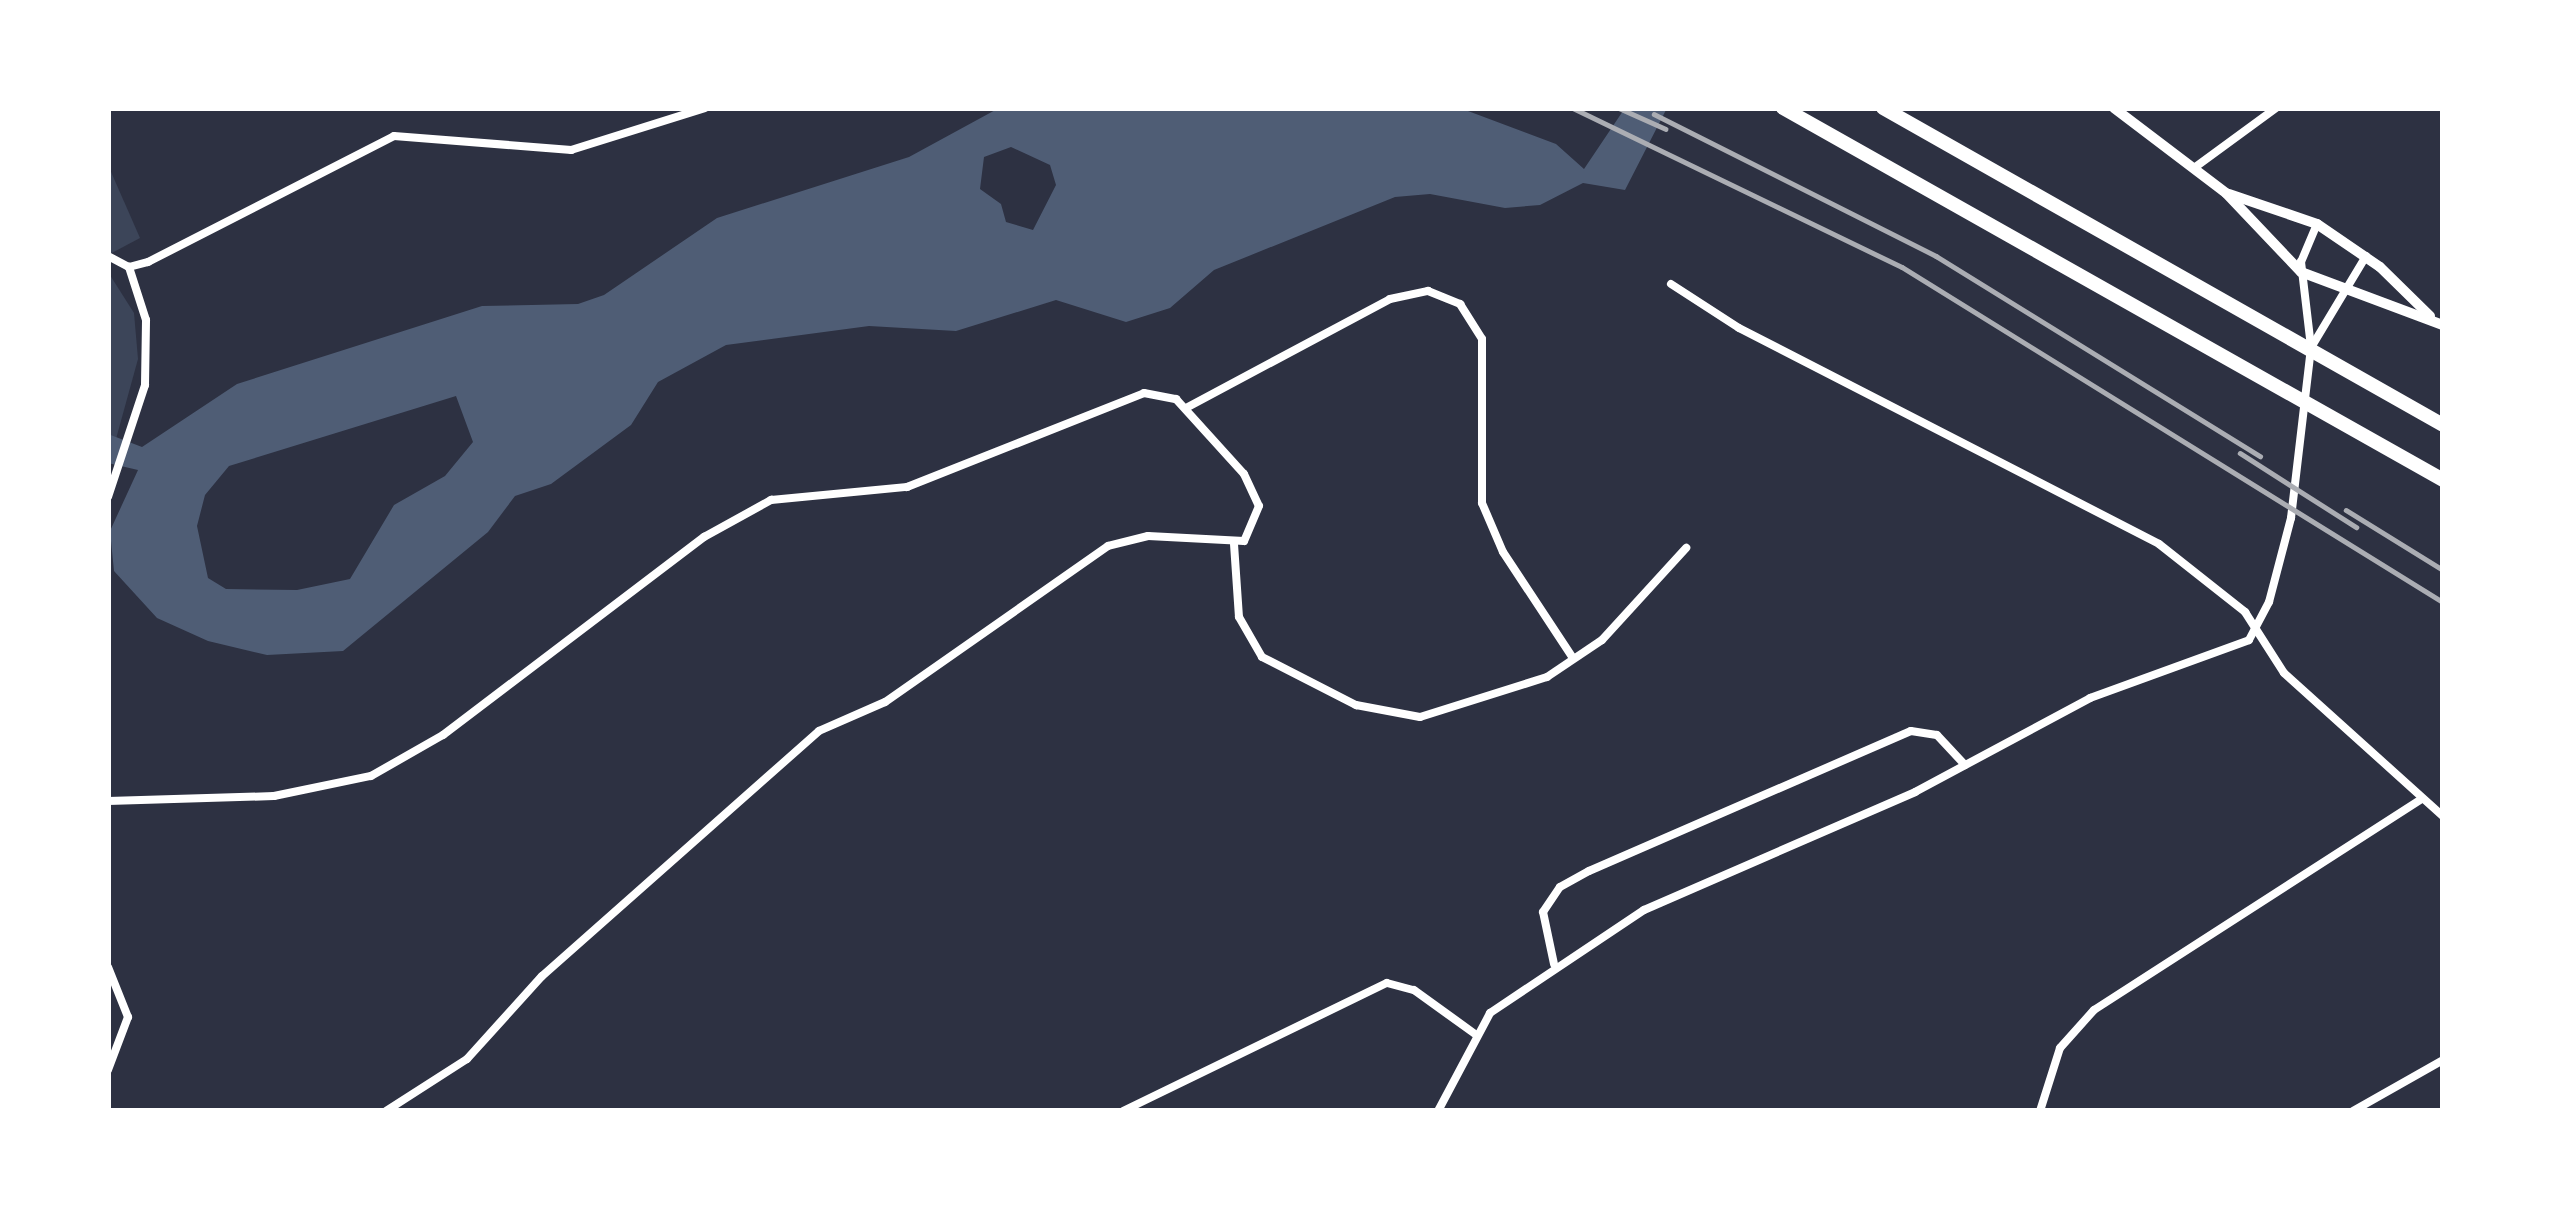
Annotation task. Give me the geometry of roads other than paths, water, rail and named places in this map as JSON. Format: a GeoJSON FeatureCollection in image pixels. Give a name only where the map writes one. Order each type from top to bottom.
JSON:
{"type":"FeatureCollection","features":[{"type":"Feature","properties":{"kind":"highway"},"geometry":{"type":"LineString","coordinates":[[1783,108],[2443,481]]}},
{"type":"Feature","properties":{"kind":"highway"},"geometry":{"type":"LineString","coordinates":[[1883,108],[2443,425]]}},
{"type":"Feature","properties":{"kind":"main road"},"geometry":{"type":"LineString","coordinates":[[2114,108],[2226,193],[2301,272],[2342,292],[2438,322]]}},
{"type":"Feature","properties":{"kind":"main road"},"geometry":{"type":"LineString","coordinates":[[2226,193],[2318,224],[2366,256],[2438,322]]}},
{"type":"Feature","properties":{"kind":"street"},"geometry":{"type":"LineString","coordinates":[[129,267],[372,142],[394,136],[571,150],[705,108]]}},
{"type":"Feature","properties":{"kind":"street"},"geometry":{"type":"LineString","coordinates":[[2194,168],[2276,108]]}},
{"type":"Feature","properties":{"kind":"street"},"geometry":{"type":"LineString","coordinates":[[1438,1111],[1475,1034],[1513,992],[1554,964],[1699,882],[1965,765],[2090,698],[2237,649],[2257,630],[2291,518],[2311,347],[2301,272],[2318,224]]}},
{"type":"Feature","properties":{"kind":"street"},"geometry":{"type":"LineString","coordinates":[[108,256],[129,267],[147,337],[146,385],[122,473],[108,497]]}},
{"type":"Feature","properties":{"kind":"street"},"geometry":{"type":"LineString","coordinates":[[2311,347],[2366,256]]}},
{"type":"Feature","properties":{"kind":"street"},"geometry":{"type":"LineString","coordinates":[[1671,284],[1739,328],[2144,536],[2257,630],[2284,673],[2443,816]]}},
{"type":"Feature","properties":{"kind":"street"},"geometry":{"type":"LineString","coordinates":[[1186,408],[1390,299],[1428,291],[1460,304],[1482,338],[1482,503],[1503,552],[1573,658]]}},
{"type":"Feature","properties":{"kind":"street"},"geometry":{"type":"LineString","coordinates":[[108,801],[274,796],[371,776],[443,735],[742,512],[796,495],[942,476],[1144,393],[1186,408],[1255,491],[1254,532],[1234,544],[1148,536],[1108,546],[885,702],[819,731],[542,976],[457,1068],[386,1111]]}},
{"type":"Feature","properties":{"kind":"street"},"geometry":{"type":"LineString","coordinates":[[1234,544],[1239,617],[1249,641],[1278,667],[1357,705],[1420,717],[1527,688],[1602,640],[1686,548]]}},
{"type":"Feature","properties":{"kind":"street"},"geometry":{"type":"LineString","coordinates":[[1554,964],[1543,912],[1560,887],[1588,872],[1911,731],[1936,735],[1965,765]]}},
{"type":"Feature","properties":{"kind":"street"},"geometry":{"type":"LineString","coordinates":[[2040,1111],[2060,1048],[2094,1010],[2421,799]]}},
{"type":"Feature","properties":{"kind":"street"},"geometry":{"type":"LineString","coordinates":[[108,967],[128,1017],[108,1070]]}},
{"type":"Feature","properties":{"kind":"street"},"geometry":{"type":"LineString","coordinates":[[1123,1111],[1387,982],[1414,990],[1475,1034]]}},
{"type":"Feature","properties":{"kind":"street"},"geometry":{"type":"LineString","coordinates":[[2353,1111],[2443,1060]]}},
{"type":"Feature","properties":{"kind":"railway"},"geometry":{"type":"LineString","coordinates":[[1573,108],[1902,267],[2443,602]]}},
{"type":"Feature","properties":{"kind":"railway"},"geometry":{"type":"LineString","coordinates":[[1619,108],[1666,129]]}},
{"type":"Feature","properties":{"kind":"railway"},"geometry":{"type":"LineString","coordinates":[[1654,114],[1936,256],[2260,456]]}},
{"type":"Feature","properties":{"kind":"railway"},"geometry":{"type":"LineString","coordinates":[[2240,453],[2356,527]]}},
{"type":"Feature","properties":{"kind":"railway"},"geometry":{"type":"LineString","coordinates":[[2346,510],[2443,570]]}}]}
